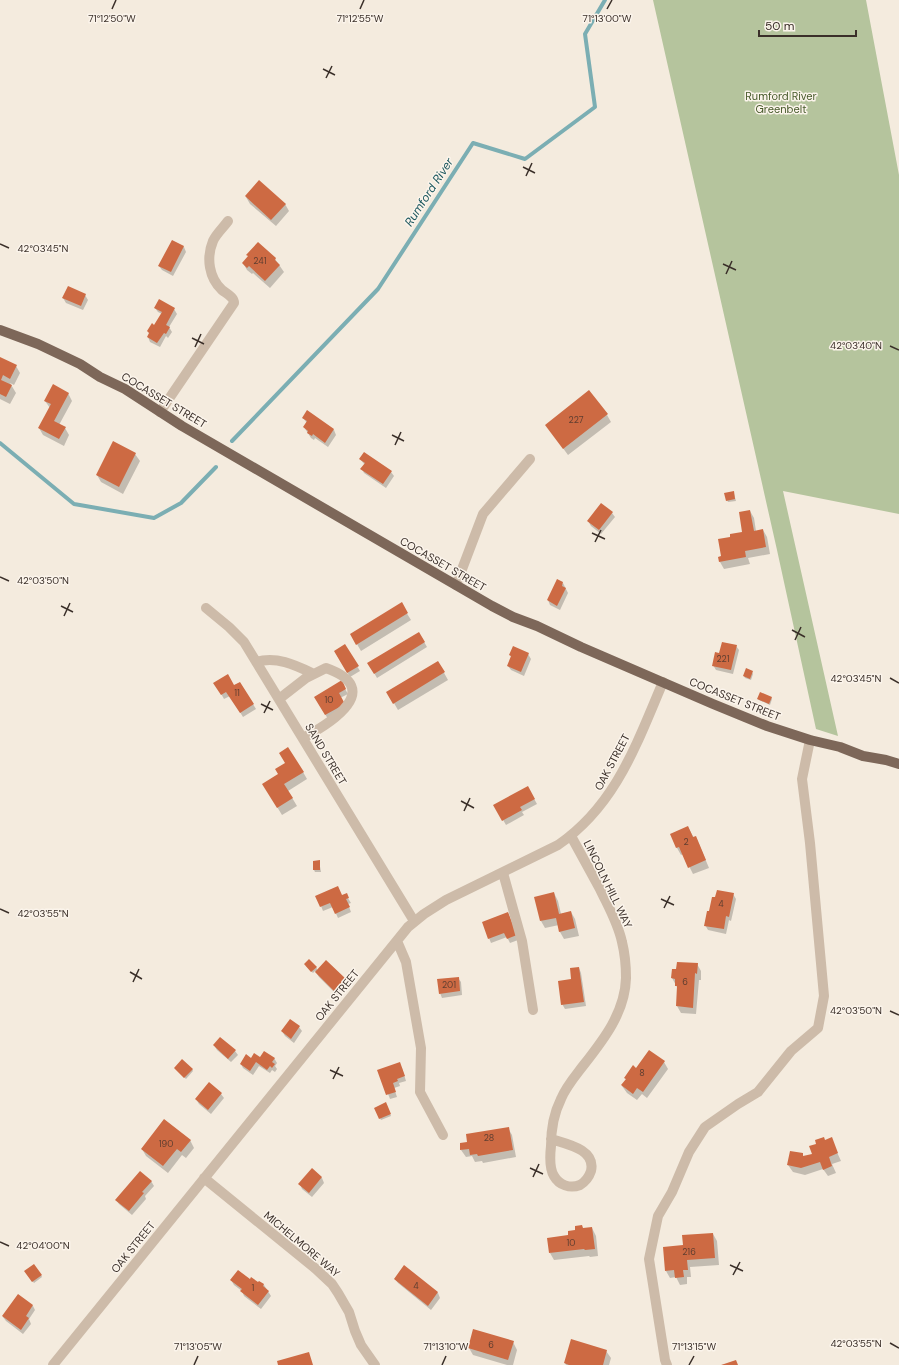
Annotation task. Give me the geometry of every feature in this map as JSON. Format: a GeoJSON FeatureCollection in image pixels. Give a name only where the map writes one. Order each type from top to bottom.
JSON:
{"type":"FeatureCollection","features":[{"type":"Feature","properties":{"kind":"main road","name":"COCASSET STREET"},"geometry":{"type":"LineString","coordinates":[[0,330],[38,344],[80,364],[100,377],[125,389],[182,426],[492,606],[514,617],[743,716],[810,740],[840,747],[863,756],[899,764]]}},
{"type":"Feature","properties":{"kind":"street"},"geometry":{"type":"LineString","coordinates":[[160,412],[234,304],[233,299],[214,281],[210,270],[210,251],[214,240],[228,222]]}},
{"type":"Feature","properties":{"kind":"street"},"geometry":{"type":"LineString","coordinates":[[456,585],[483,514],[530,459]]}},
{"type":"Feature","properties":{"kind":"street","name":"SAND STREET"},"geometry":{"type":"LineString","coordinates":[[206,608],[244,642],[414,921]]}},
{"type":"Feature","properties":{"kind":"street"},"geometry":{"type":"LineString","coordinates":[[256,662],[264,660],[281,661],[314,674]]}},
{"type":"Feature","properties":{"kind":"street"},"geometry":{"type":"LineString","coordinates":[[279,699],[306,678],[326,668],[336,671],[349,681],[353,690],[350,701],[345,710],[323,727],[303,738]]}},
{"type":"Feature","properties":{"kind":"street","name":"OAK STREET"},"geometry":{"type":"LineString","coordinates":[[53,1365],[396,941],[414,921],[446,900],[544,853],[571,836],[598,809],[619,778],[630,757],[663,682]]}},
{"type":"Feature","properties":{"kind":"street"},"geometry":{"type":"LineString","coordinates":[[667,1365],[649,1259],[658,1216],[672,1192],[689,1152],[705,1127],[758,1092],[791,1051],[818,1028],[824,996],[810,842],[802,779],[810,740]]}},
{"type":"Feature","properties":{"kind":"street","name":"LINCOLN HILL WAY"},"geometry":{"type":"LineString","coordinates":[[551,1139],[578,1148],[588,1156],[591,1168],[589,1176],[584,1183],[576,1186],[568,1186],[560,1183],[552,1169],[550,1156],[551,1139],[556,1111],[567,1088],[610,1028],[620,1005],[626,980],[624,956],[619,930],[571,836]]}},
{"type":"Feature","properties":{"kind":"street"},"geometry":{"type":"LineString","coordinates":[[503,873],[522,941],[534,1010]]}},
{"type":"Feature","properties":{"kind":"street"},"geometry":{"type":"LineString","coordinates":[[396,941],[406,962],[421,1048],[420,1092],[443,1135]]}},
{"type":"Feature","properties":{"kind":"street","name":"MICHELMORE WAY"},"geometry":{"type":"LineString","coordinates":[[204,1178],[316,1269],[332,1284],[344,1303],[361,1345],[375,1365]]}},
{"type":"Feature","properties":{"kind":"green space","name":"Rumford River Greenbelt"},"geometry":{"type":"Polygon","coordinates":[[[653,0],[866,0],[899,175],[899,514],[783,491],[838,736],[816,729],[653,0]]]}},
{"type":"Feature","properties":{"kind":"building"},"geometry":{"type":"Polygon","coordinates":[[[259,180],[286,204],[271,220],[245,196],[259,180]]]}},
{"type":"Feature","properties":{"kind":"building"},"geometry":{"type":"Polygon","coordinates":[[[172,240],[184,246],[171,272],[158,266],[172,240]]]}},
{"type":"Feature","properties":{"kind":"building"},"geometry":{"type":"Polygon","coordinates":[[[258,242],[276,258],[275,260],[280,265],[265,281],[249,266],[247,268],[242,263],[248,256],[246,255],[258,242]]]}},
{"type":"Feature","properties":{"kind":"building"},"geometry":{"type":"Polygon","coordinates":[[[68,286],[86,294],[81,306],[62,298],[68,286]]]}},
{"type":"Feature","properties":{"kind":"building"},"geometry":{"type":"Polygon","coordinates":[[[159,299],[175,308],[166,325],[170,327],[166,334],[164,333],[157,343],[147,337],[149,333],[147,331],[152,323],[154,325],[162,312],[154,308],[159,299]]]}},
{"type":"Feature","properties":{"kind":"building"},"geometry":{"type":"Polygon","coordinates":[[[0,357],[17,365],[10,379],[3,375],[1,380],[12,385],[6,397],[0,394],[0,357]]]}},
{"type":"Feature","properties":{"kind":"building"},"geometry":{"type":"Polygon","coordinates":[[[53,384],[69,393],[54,421],[66,427],[59,439],[38,428],[51,404],[44,401],[53,384]]]}},
{"type":"Feature","properties":{"kind":"building"},"geometry":{"type":"Polygon","coordinates":[[[589,390],[608,414],[563,449],[545,425],[589,390]]]}},
{"type":"Feature","properties":{"kind":"building"},"geometry":{"type":"Polygon","coordinates":[[[307,410],[334,429],[325,443],[313,434],[312,436],[307,433],[308,431],[303,427],[307,421],[302,418],[307,410]]]}},
{"type":"Feature","properties":{"kind":"building"},"geometry":{"type":"Polygon","coordinates":[[[113,441],[136,453],[119,487],[96,475],[113,441]]]}},
{"type":"Feature","properties":{"kind":"building"},"geometry":{"type":"Polygon","coordinates":[[[364,452],[392,471],[383,484],[360,469],[365,463],[359,459],[364,452]]]}},
{"type":"Feature","properties":{"kind":"building"},"geometry":{"type":"Polygon","coordinates":[[[734,491],[735,499],[726,501],[724,493],[734,491]]]}},
{"type":"Feature","properties":{"kind":"building"},"geometry":{"type":"Polygon","coordinates":[[[601,503],[613,512],[599,530],[587,521],[601,503]]]}},
{"type":"Feature","properties":{"kind":"building"},"geometry":{"type":"Polygon","coordinates":[[[750,510],[754,531],[763,529],[766,547],[745,551],[746,557],[719,562],[718,557],[721,556],[718,539],[730,537],[730,534],[742,532],[739,512],[750,510]]]}},
{"type":"Feature","properties":{"kind":"building"},"geometry":{"type":"Polygon","coordinates":[[[557,579],[563,582],[562,586],[566,588],[557,606],[547,600],[557,579]]]}},
{"type":"Feature","properties":{"kind":"building"},"geometry":{"type":"Polygon","coordinates":[[[402,602],[408,613],[356,645],[350,634],[402,602]]]}},
{"type":"Feature","properties":{"kind":"building"},"geometry":{"type":"Polygon","coordinates":[[[419,632],[425,642],[374,674],[367,663],[419,632]]]}},
{"type":"Feature","properties":{"kind":"building"},"geometry":{"type":"Polygon","coordinates":[[[722,642],[737,645],[731,670],[712,666],[715,652],[719,653],[722,642]]]}},
{"type":"Feature","properties":{"kind":"building"},"geometry":{"type":"Polygon","coordinates":[[[345,644],[359,666],[347,673],[334,651],[345,644]]]}},
{"type":"Feature","properties":{"kind":"building"},"geometry":{"type":"Polygon","coordinates":[[[513,646],[529,653],[521,672],[507,666],[511,656],[509,655],[513,646]]]}},
{"type":"Feature","properties":{"kind":"building"},"geometry":{"type":"Polygon","coordinates":[[[438,661],[445,672],[393,704],[386,692],[438,661]]]}},
{"type":"Feature","properties":{"kind":"building"},"geometry":{"type":"Polygon","coordinates":[[[746,668],[753,671],[750,679],[743,676],[746,668]]]}},
{"type":"Feature","properties":{"kind":"building"},"geometry":{"type":"Polygon","coordinates":[[[228,674],[234,685],[240,682],[254,704],[240,713],[226,692],[221,695],[213,683],[228,674]]]}},
{"type":"Feature","properties":{"kind":"building"},"geometry":{"type":"Polygon","coordinates":[[[342,680],[346,689],[339,693],[345,704],[325,715],[314,697],[342,680]]]}},
{"type":"Feature","properties":{"kind":"building"},"geometry":{"type":"Polygon","coordinates":[[[760,692],[772,697],[769,704],[757,699],[760,692]]]}},
{"type":"Feature","properties":{"kind":"building"},"geometry":{"type":"Polygon","coordinates":[[[288,747],[304,772],[284,784],[293,798],[277,808],[262,784],[278,774],[275,769],[285,763],[279,753],[288,747]]]}},
{"type":"Feature","properties":{"kind":"building"},"geometry":{"type":"Polygon","coordinates":[[[528,786],[535,799],[520,807],[522,810],[502,821],[493,805],[528,786]]]}},
{"type":"Feature","properties":{"kind":"building"},"geometry":{"type":"Polygon","coordinates":[[[688,826],[693,837],[696,836],[706,860],[688,868],[679,847],[676,848],[670,834],[688,826]]]}},
{"type":"Feature","properties":{"kind":"building"},"geometry":{"type":"Polygon","coordinates":[[[320,860],[320,870],[313,870],[313,861],[320,860]]]}},
{"type":"Feature","properties":{"kind":"building"},"geometry":{"type":"Polygon","coordinates":[[[338,886],[342,895],[347,893],[349,898],[346,899],[350,907],[335,914],[330,903],[320,907],[315,896],[338,886]]]}},
{"type":"Feature","properties":{"kind":"building"},"geometry":{"type":"Polygon","coordinates":[[[717,890],[734,893],[729,917],[726,916],[724,929],[704,926],[712,897],[715,897],[717,890]]]}},
{"type":"Feature","properties":{"kind":"building"},"geometry":{"type":"Polygon","coordinates":[[[554,892],[559,914],[571,911],[575,928],[559,932],[556,918],[540,921],[534,897],[554,892]]]}},
{"type":"Feature","properties":{"kind":"building"},"geometry":{"type":"Polygon","coordinates":[[[508,912],[517,935],[507,939],[504,933],[488,939],[482,922],[508,912]]]}},
{"type":"Feature","properties":{"kind":"building"},"geometry":{"type":"Polygon","coordinates":[[[309,959],[317,967],[311,972],[304,964],[309,959]]]}},
{"type":"Feature","properties":{"kind":"building"},"geometry":{"type":"Polygon","coordinates":[[[326,960],[346,979],[334,991],[315,972],[326,960]]]}},
{"type":"Feature","properties":{"kind":"building"},"geometry":{"type":"Polygon","coordinates":[[[677,962],[698,963],[697,974],[695,973],[693,1008],[676,1006],[677,986],[675,986],[675,979],[671,978],[672,969],[676,969],[677,962]]]}},
{"type":"Feature","properties":{"kind":"building"},"geometry":{"type":"Polygon","coordinates":[[[579,967],[584,1002],[561,1005],[558,981],[571,979],[570,968],[579,967]]]}},
{"type":"Feature","properties":{"kind":"building"},"geometry":{"type":"Polygon","coordinates":[[[459,977],[460,991],[439,994],[437,979],[459,977]]]}},
{"type":"Feature","properties":{"kind":"building"},"geometry":{"type":"Polygon","coordinates":[[[290,1019],[300,1026],[291,1039],[281,1031],[290,1019]]]}},
{"type":"Feature","properties":{"kind":"building"},"geometry":{"type":"Polygon","coordinates":[[[220,1037],[236,1050],[228,1059],[213,1045],[220,1037]]]}},
{"type":"Feature","properties":{"kind":"building"},"geometry":{"type":"Polygon","coordinates":[[[649,1050],[665,1061],[643,1092],[637,1088],[633,1094],[621,1085],[626,1079],[624,1078],[633,1065],[636,1068],[649,1050]]]}},
{"type":"Feature","properties":{"kind":"building"},"geometry":{"type":"Polygon","coordinates":[[[264,1051],[275,1058],[272,1062],[275,1064],[272,1068],[270,1066],[267,1070],[256,1062],[250,1071],[240,1064],[246,1054],[251,1058],[254,1053],[260,1057],[264,1051]]]}},
{"type":"Feature","properties":{"kind":"building"},"geometry":{"type":"Polygon","coordinates":[[[182,1059],[193,1069],[184,1078],[174,1068],[182,1059]]]}},
{"type":"Feature","properties":{"kind":"building"},"geometry":{"type":"Polygon","coordinates":[[[400,1062],[405,1076],[397,1079],[398,1081],[393,1083],[396,1092],[386,1095],[377,1070],[400,1062]]]}},
{"type":"Feature","properties":{"kind":"building"},"geometry":{"type":"Polygon","coordinates":[[[209,1082],[222,1093],[208,1110],[195,1099],[209,1082]]]}},
{"type":"Feature","properties":{"kind":"building"},"geometry":{"type":"Polygon","coordinates":[[[386,1102],[391,1114],[379,1119],[374,1108],[386,1102]]]}},
{"type":"Feature","properties":{"kind":"building"},"geometry":{"type":"Polygon","coordinates":[[[164,1119],[191,1140],[181,1152],[177,1149],[163,1166],[141,1149],[164,1119]]]}},
{"type":"Feature","properties":{"kind":"building"},"geometry":{"type":"Polygon","coordinates":[[[509,1127],[513,1150],[478,1156],[477,1154],[470,1155],[469,1149],[460,1150],[460,1143],[467,1142],[466,1134],[509,1127]]]}},
{"type":"Feature","properties":{"kind":"building"},"geometry":{"type":"Polygon","coordinates":[[[824,1137],[825,1140],[832,1137],[838,1153],[829,1157],[832,1166],[823,1170],[820,1162],[801,1168],[787,1165],[790,1151],[803,1153],[803,1156],[812,1154],[809,1146],[816,1144],[815,1140],[824,1137]]]}},
{"type":"Feature","properties":{"kind":"building"},"geometry":{"type":"Polygon","coordinates":[[[312,1168],[322,1177],[309,1193],[298,1184],[312,1168]]]}},
{"type":"Feature","properties":{"kind":"building"},"geometry":{"type":"Polygon","coordinates":[[[140,1171],[152,1181],[142,1192],[144,1193],[129,1211],[115,1200],[140,1171]]]}},
{"type":"Feature","properties":{"kind":"building"},"geometry":{"type":"Polygon","coordinates":[[[582,1225],[583,1228],[592,1227],[595,1249],[549,1253],[547,1238],[568,1235],[568,1231],[575,1230],[575,1226],[582,1225]]]}},
{"type":"Feature","properties":{"kind":"building"},"geometry":{"type":"Polygon","coordinates":[[[713,1233],[715,1258],[687,1260],[688,1270],[683,1270],[684,1277],[675,1278],[674,1270],[665,1271],[663,1247],[683,1245],[682,1235],[713,1233]]]}},
{"type":"Feature","properties":{"kind":"building"},"geometry":{"type":"Polygon","coordinates":[[[34,1264],[42,1275],[32,1282],[24,1271],[34,1264]]]}},
{"type":"Feature","properties":{"kind":"building"},"geometry":{"type":"Polygon","coordinates":[[[404,1265],[438,1292],[428,1306],[394,1279],[404,1265]]]}},
{"type":"Feature","properties":{"kind":"building"},"geometry":{"type":"Polygon","coordinates":[[[238,1270],[250,1279],[251,1277],[264,1284],[263,1286],[269,1291],[258,1305],[240,1291],[242,1289],[230,1280],[238,1270]]]}},
{"type":"Feature","properties":{"kind":"building"},"geometry":{"type":"Polygon","coordinates":[[[18,1294],[33,1305],[26,1316],[29,1318],[21,1330],[2,1316],[18,1294]]]}},
{"type":"Feature","properties":{"kind":"building"},"geometry":{"type":"Polygon","coordinates":[[[473,1329],[514,1341],[508,1360],[468,1348],[473,1329]]]}},
{"type":"Feature","properties":{"kind":"building"},"geometry":{"type":"Polygon","coordinates":[[[571,1339],[607,1350],[603,1365],[569,1365],[564,1363],[571,1339]]]}},
{"type":"Feature","properties":{"kind":"building"},"geometry":{"type":"Polygon","coordinates":[[[309,1352],[313,1365],[278,1365],[277,1361],[309,1352]]]}},
{"type":"Feature","properties":{"kind":"building"},"geometry":{"type":"Polygon","coordinates":[[[736,1360],[738,1365],[721,1365],[736,1360]]]}},
{"type":"Feature","properties":{"kind":"waterway","name":"Rumford River"},"geometry":{"type":"LineString","coordinates":[[232,441],[378,289],[473,143],[525,159],[595,107],[585,34],[605,0]]}},
{"type":"Feature","properties":{"kind":"waterway","name":"Rumford River"},"geometry":{"type":"LineString","coordinates":[[0,443],[74,504],[154,518],[181,503],[216,467]]}}]}
